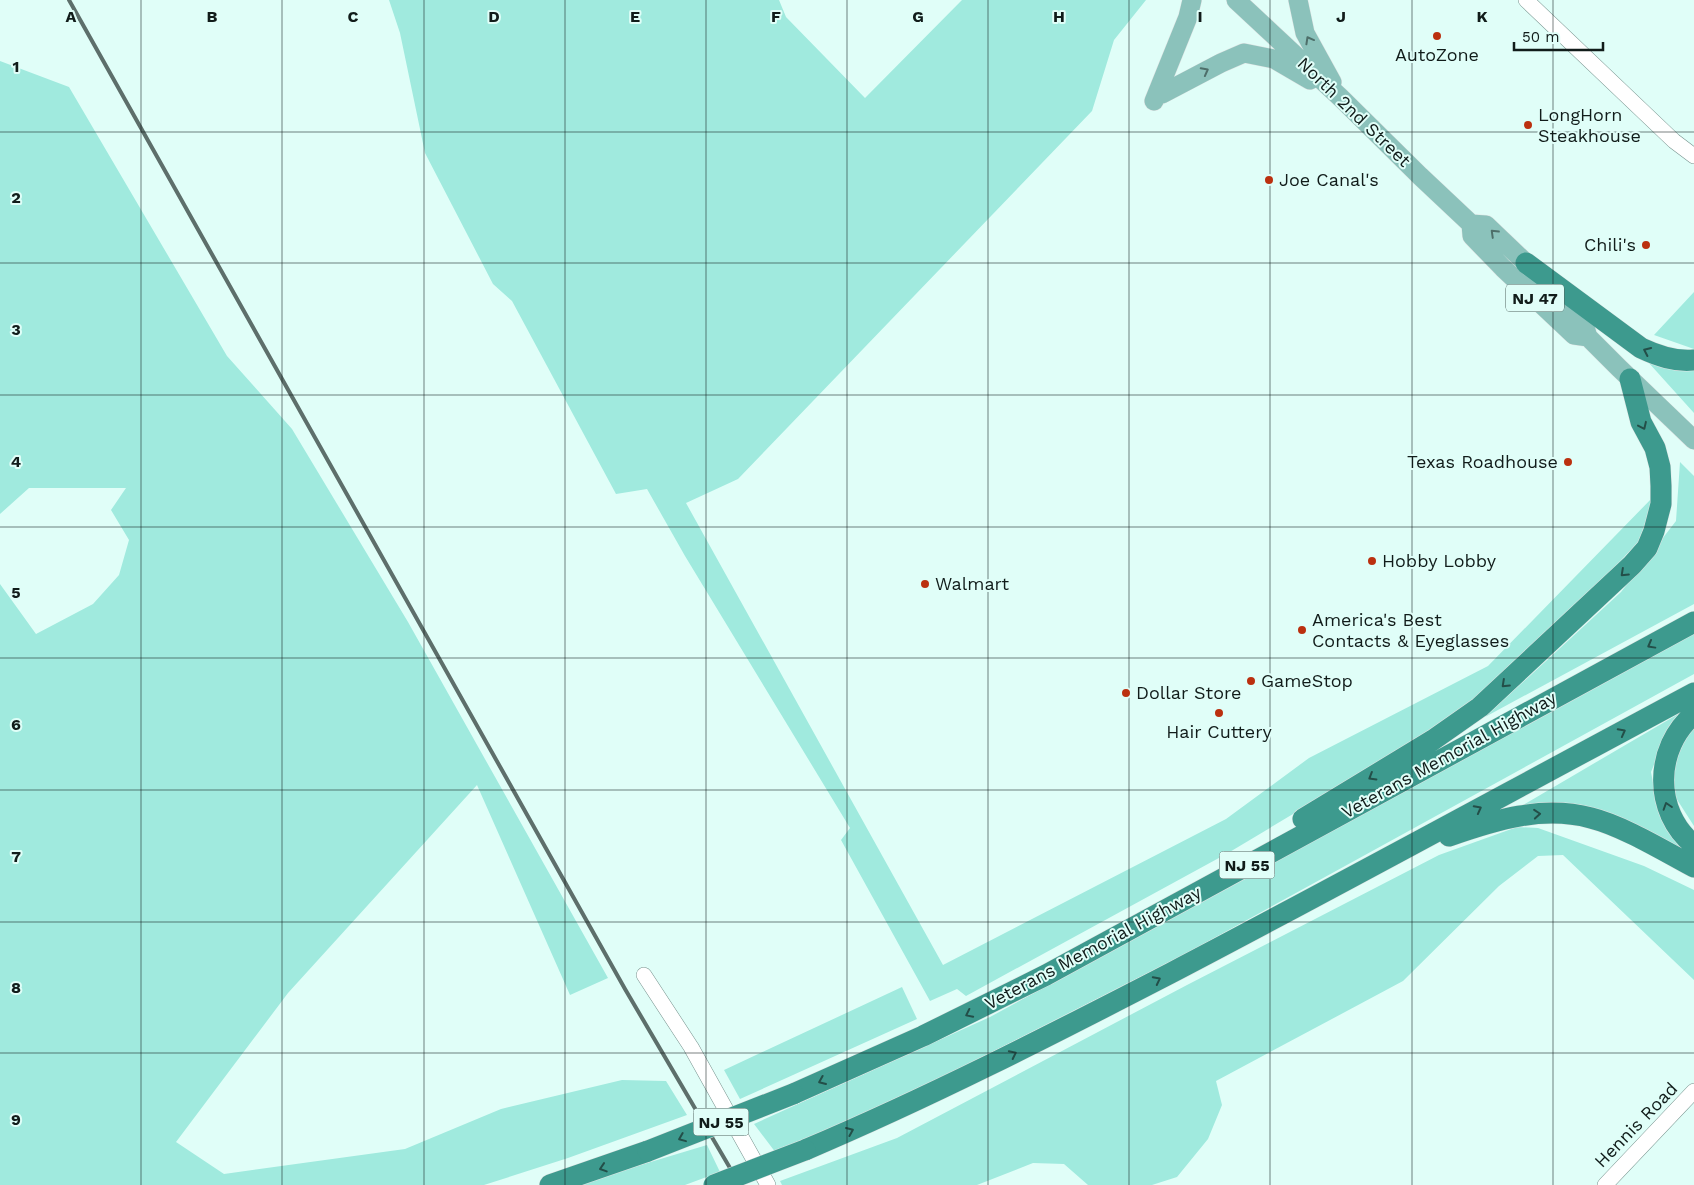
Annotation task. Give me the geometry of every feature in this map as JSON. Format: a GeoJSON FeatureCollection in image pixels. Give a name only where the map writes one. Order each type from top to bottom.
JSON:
{"type":"FeatureCollection","features":[{"type":"Feature","properties":{"kind":"highway"},"geometry":{"type":"LineString","coordinates":[[1526,263],[1641,348],[1660,356],[1681,361],[1694,360]]}},
{"type":"Feature","properties":{"kind":"highway"},"geometry":{"type":"LineString","coordinates":[[1089,952],[1200,881],[1456,725],[1499,690],[1632,565],[1647,548],[1654,531],[1661,504],[1661,486],[1660,467],[1655,448],[1641,422],[1630,379]]}},
{"type":"Feature","properties":{"kind":"highway","name":"Veterans Memorial Highway"},"geometry":{"type":"LineString","coordinates":[[550,1185],[648,1151],[793,1094],[931,1032],[1089,952],[1694,622]]}},
{"type":"Feature","properties":{"kind":"highway"},"geometry":{"type":"LineString","coordinates":[[714,1185],[805,1150],[872,1121],[937,1092],[1054,1034],[1694,693]]}},
{"type":"Feature","properties":{"kind":"highway"},"geometry":{"type":"LineString","coordinates":[[1694,714],[1679,729],[1672,741],[1663,779],[1664,795],[1670,813],[1680,831],[1694,845]]}},
{"type":"Feature","properties":{"kind":"highway"},"geometry":{"type":"LineString","coordinates":[[1235,939],[1446,837],[1493,821],[1526,815],[1561,814],[1592,818],[1629,834],[1694,867]]}},
{"type":"Feature","properties":{"kind":"main road"},"geometry":{"type":"LineString","coordinates":[[1192,0],[1188,17],[1158,98],[1221,63],[1244,53],[1274,59],[1341,98]]}},
{"type":"Feature","properties":{"kind":"main road"},"geometry":{"type":"LineString","coordinates":[[1298,0],[1305,33],[1341,98]]}},
{"type":"Feature","properties":{"kind":"main road","name":"North 2nd Street"},"geometry":{"type":"LineString","coordinates":[[1243,2],[1471,224],[1486,225],[1526,263],[1584,324],[1588,337],[1694,440]]}},
{"type":"Feature","properties":{"kind":"main road","name":"North 2nd Street"},"geometry":{"type":"LineString","coordinates":[[1471,224],[1472,236],[1503,268],[1574,335],[1588,337]]}},
{"type":"Feature","properties":{"kind":"street"},"geometry":{"type":"LineString","coordinates":[[1526,0],[1674,141],[1694,156]]}},
{"type":"Feature","properties":{"kind":"street"},"geometry":{"type":"LineString","coordinates":[[644,975],[691,1047],[768,1185]]}},
{"type":"Feature","properties":{"kind":"street","name":"Hennis Road"},"geometry":{"type":"LineString","coordinates":[[1605,1185],[1694,1091]]}},
{"type":"Feature","properties":{"kind":"green space"},"geometry":{"type":"Polygon","coordinates":[[[389,0],[779,0],[786,17],[865,98],[962,0],[1146,0],[1114,40],[1092,111],[738,479],[686,503],[943,965],[1226,819],[1309,758],[1488,666],[1654,496],[1639,541],[1585,599],[1464,708],[1401,754],[1370,768],[1228,853],[966,996],[957,989],[930,1001],[841,840],[850,828],[685,556],[647,489],[616,494],[512,301],[493,284],[425,153],[400,33],[389,0]]]}},
{"type":"Feature","properties":{"kind":"green space"},"geometry":{"type":"Polygon","coordinates":[[[0,61],[69,87],[227,356],[292,429],[408,622],[608,978],[570,995],[477,785],[288,993],[176,1142],[224,1174],[405,1149],[501,1109],[622,1080],[666,1081],[687,1115],[568,1158],[484,1185],[0,1185],[0,584],[36,634],[93,604],[119,575],[129,540],[111,510],[126,488],[29,488],[0,514],[0,61]]]}},
{"type":"Feature","properties":{"kind":"green space"},"geometry":{"type":"Polygon","coordinates":[[[1694,292],[1694,349],[1654,335],[1694,292]]]}},
{"type":"Feature","properties":{"kind":"green space"},"geometry":{"type":"Polygon","coordinates":[[[1648,362],[1694,370],[1694,413],[1648,362]]]}},
{"type":"Feature","properties":{"kind":"green space"},"geometry":{"type":"Polygon","coordinates":[[[1680,462],[1694,476],[1694,604],[1485,717],[1621,592],[1676,521],[1680,462]]]}},
{"type":"Feature","properties":{"kind":"green space"},"geometry":{"type":"Polygon","coordinates":[[[1694,633],[1694,674],[1187,953],[870,1114],[776,1153],[754,1124],[990,1017],[1694,633]]]}},
{"type":"Feature","properties":{"kind":"green space"},"geometry":{"type":"Polygon","coordinates":[[[1680,713],[1663,743],[1651,772],[1659,814],[1691,859],[1579,804],[1523,805],[1680,713]]]}},
{"type":"Feature","properties":{"kind":"green space"},"geometry":{"type":"Polygon","coordinates":[[[1694,724],[1694,826],[1676,798],[1672,764],[1694,724]]]}},
{"type":"Feature","properties":{"kind":"green space"},"geometry":{"type":"Polygon","coordinates":[[[1517,827],[1538,828],[1644,866],[1694,890],[1694,980],[1563,855],[1538,856],[1499,886],[1403,981],[1216,1081],[1222,1105],[1208,1139],[1177,1177],[1152,1185],[1088,1185],[1064,1164],[1033,1163],[977,1185],[782,1185],[780,1181],[897,1138],[1439,855],[1517,827]]]}},
{"type":"Feature","properties":{"kind":"green space"},"geometry":{"type":"Polygon","coordinates":[[[902,987],[917,1019],[740,1099],[724,1070],[902,987]]]}},
{"type":"Feature","properties":{"kind":"green space"},"geometry":{"type":"Polygon","coordinates":[[[707,1145],[720,1172],[685,1185],[574,1185],[707,1145]]]}},
{"type":"Feature","properties":{"kind":"railway"},"geometry":{"type":"LineString","coordinates":[[69,0],[625,989],[740,1185]]}},
{"type":"Feature","properties":{"kind":"place","name":"AutoZone"},"geometry":{"type":"Point","coordinates":[1437,36]}},
{"type":"Feature","properties":{"kind":"place","name":"LongHorn Steakhouse"},"geometry":{"type":"Point","coordinates":[1528,125]}},
{"type":"Feature","properties":{"kind":"place","name":"Joe Canal's"},"geometry":{"type":"Point","coordinates":[1269,180]}},
{"type":"Feature","properties":{"kind":"place","name":"Chili's"},"geometry":{"type":"Point","coordinates":[1646,245]}},
{"type":"Feature","properties":{"kind":"place","name":"Texas Roadhouse"},"geometry":{"type":"Point","coordinates":[1568,462]}},
{"type":"Feature","properties":{"kind":"place","name":"Hobby Lobby"},"geometry":{"type":"Point","coordinates":[1372,561]}},
{"type":"Feature","properties":{"kind":"place","name":"Walmart"},"geometry":{"type":"Point","coordinates":[925,584]}},
{"type":"Feature","properties":{"kind":"place","name":"America's Best Contacts & Eyeglasses"},"geometry":{"type":"Point","coordinates":[1302,630]}},
{"type":"Feature","properties":{"kind":"place","name":"GameStop"},"geometry":{"type":"Point","coordinates":[1251,681]}},
{"type":"Feature","properties":{"kind":"place","name":"Dollar Store"},"geometry":{"type":"Point","coordinates":[1126,693]}},
{"type":"Feature","properties":{"kind":"place","name":"Hair Cuttery"},"geometry":{"type":"Point","coordinates":[1219,713]}}]}
